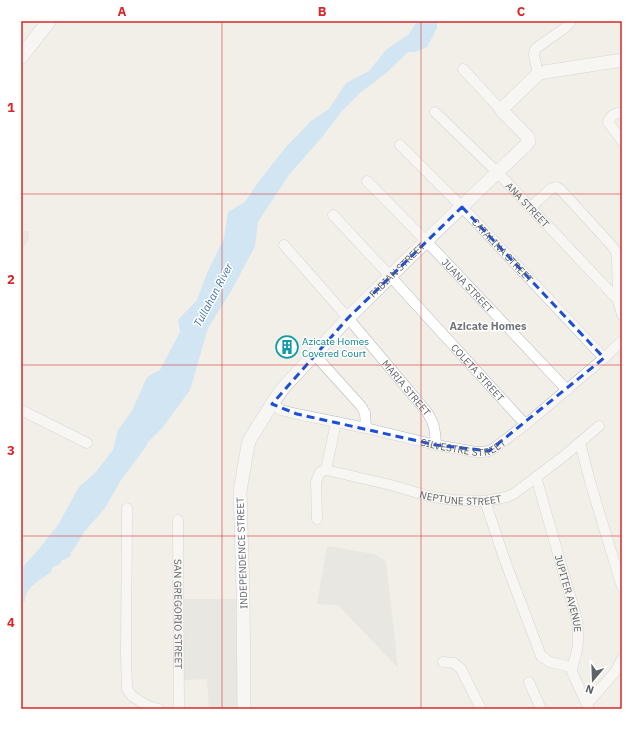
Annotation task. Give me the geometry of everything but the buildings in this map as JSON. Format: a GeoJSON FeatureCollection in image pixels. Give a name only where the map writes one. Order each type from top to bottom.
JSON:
{"type":"FeatureCollection","features":[{"type":"Feature","properties":{"kind":"main road"},"geometry":{"type":"LineString","coordinates":[[21,57],[49,21]]}},
{"type":"Feature","properties":{"kind":"street"},"geometry":{"type":"LineString","coordinates":[[538,74],[534,55],[535,49],[537,46],[568,25],[571,21]]}},
{"type":"Feature","properties":{"kind":"street"},"geometry":{"type":"LineString","coordinates":[[463,70],[501,110],[538,74],[622,60]]}},
{"type":"Feature","properties":{"kind":"street","name":"FABIAN STREET"},"geometry":{"type":"LineString","coordinates":[[272,404],[283,388],[348,318],[526,145],[529,141],[527,136],[501,110]]}},
{"type":"Feature","properties":{"kind":"street","name":"ANA STREET"},"geometry":{"type":"LineString","coordinates":[[436,112],[531,207],[618,300]]}},
{"type":"Feature","properties":{"kind":"street"},"geometry":{"type":"LineString","coordinates":[[622,112],[613,114],[608,122],[622,141]]}},
{"type":"Feature","properties":{"kind":"street","name":"CATALINA STREET"},"geometry":{"type":"LineString","coordinates":[[400,145],[462,207],[604,358]]}},
{"type":"Feature","properties":{"kind":"street","name":"JUANA STREET"},"geometry":{"type":"LineString","coordinates":[[367,182],[426,241],[567,390]]}},
{"type":"Feature","properties":{"kind":"street"},"geometry":{"type":"LineString","coordinates":[[531,207],[552,188],[556,187],[560,189],[613,247],[617,258],[618,300],[622,315]]}},
{"type":"Feature","properties":{"kind":"street","name":"COLETA STREET"},"geometry":{"type":"LineString","coordinates":[[333,215],[525,424]]}},
{"type":"Feature","properties":{"kind":"street","name":"MARIA STREET"},"geometry":{"type":"LineString","coordinates":[[284,245],[427,412],[435,428],[436,445]]}},
{"type":"Feature","properties":{"kind":"street","name":"SILVESTRE STREET"},"geometry":{"type":"LineString","coordinates":[[272,404],[281,410],[436,445],[476,452],[489,451],[567,390],[622,341]]}},
{"type":"Feature","properties":{"kind":"street"},"geometry":{"type":"LineString","coordinates":[[314,354],[361,406],[365,413],[366,428]]}},
{"type":"Feature","properties":{"kind":"street","name":"INDEPENDENCE STREET"},"geometry":{"type":"LineString","coordinates":[[244,709],[240,490],[248,445],[253,434],[272,404]]}},
{"type":"Feature","properties":{"kind":"street"},"geometry":{"type":"LineString","coordinates":[[21,410],[87,443]]}},
{"type":"Feature","properties":{"kind":"street"},"geometry":{"type":"LineString","coordinates":[[317,519],[316,482],[320,472],[326,470],[336,422]]}},
{"type":"Feature","properties":{"kind":"street","name":"NEPTUNE STREET"},"geometry":{"type":"LineString","coordinates":[[326,470],[391,485],[428,496],[453,500],[485,501],[507,497],[515,493],[564,456],[599,426]]}},
{"type":"Feature","properties":{"kind":"street"},"geometry":{"type":"LineString","coordinates":[[580,443],[621,583]]}},
{"type":"Feature","properties":{"kind":"street","name":"JUPITER AVENUE"},"geometry":{"type":"LineString","coordinates":[[536,477],[577,620],[577,650],[572,667]]}},
{"type":"Feature","properties":{"kind":"street"},"geometry":{"type":"LineString","coordinates":[[485,501],[506,563],[541,656],[550,662],[572,667],[572,672],[588,707],[615,672],[622,659]]}},
{"type":"Feature","properties":{"kind":"street"},"geometry":{"type":"LineString","coordinates":[[127,508],[127,689],[132,696],[148,706],[159,709]]}},
{"type":"Feature","properties":{"kind":"street","name":"SAN GREGORIO STREET"},"geometry":{"type":"LineString","coordinates":[[178,520],[179,709]]}},
{"type":"Feature","properties":{"kind":"street"},"geometry":{"type":"LineString","coordinates":[[444,662],[454,663],[461,669],[481,709]]}},
{"type":"Feature","properties":{"kind":"street"},"geometry":{"type":"LineString","coordinates":[[529,682],[540,709]]}},
{"type":"Feature","properties":{"kind":"highlighted area"},"geometry":{"type":"Polygon","coordinates":[[[462,207],[604,358],[489,451],[436,445],[297,414],[272,404],[348,318],[462,207]]]}},
{"type":"Feature","properties":{"kind":"shaded area"},"geometry":{"type":"Polygon","coordinates":[[[21,231],[29,231],[29,238],[21,252],[21,231]]]}},
{"type":"Feature","properties":{"kind":"shaded area"},"geometry":{"type":"Polygon","coordinates":[[[327,546],[374,554],[386,561],[398,668],[338,605],[317,604],[327,546]]]}},
{"type":"Feature","properties":{"kind":"shaded area"},"geometry":{"type":"Polygon","coordinates":[[[181,599],[236,599],[239,709],[209,709],[207,679],[183,680],[181,599]]]}},
{"type":"Feature","properties":{"kind":"water","name":"Tullahan River"},"geometry":{"type":"Polygon","coordinates":[[[417,21],[437,21],[437,28],[427,47],[415,52],[408,52],[385,74],[361,92],[341,112],[323,136],[289,175],[258,222],[255,246],[233,288],[208,328],[190,390],[163,427],[148,442],[121,480],[105,508],[84,532],[71,552],[71,555],[62,560],[60,564],[52,568],[51,572],[30,588],[25,596],[25,601],[21,605],[21,569],[58,525],[79,487],[95,473],[113,450],[118,430],[132,411],[147,377],[160,370],[180,332],[178,320],[197,300],[207,273],[224,238],[228,212],[245,202],[259,181],[286,147],[311,121],[329,109],[346,83],[369,71],[386,50],[409,34],[417,21]]]}},
{"type":"Feature","properties":{"kind":"place","name":"Azicate Homes Covered Court"},"geometry":{"type":"Point","coordinates":[287,347]}},
{"type":"Feature","properties":{"kind":"district","name":"Azicate Homes"},"geometry":{"type":"Point","coordinates":[488,326]}}]}
